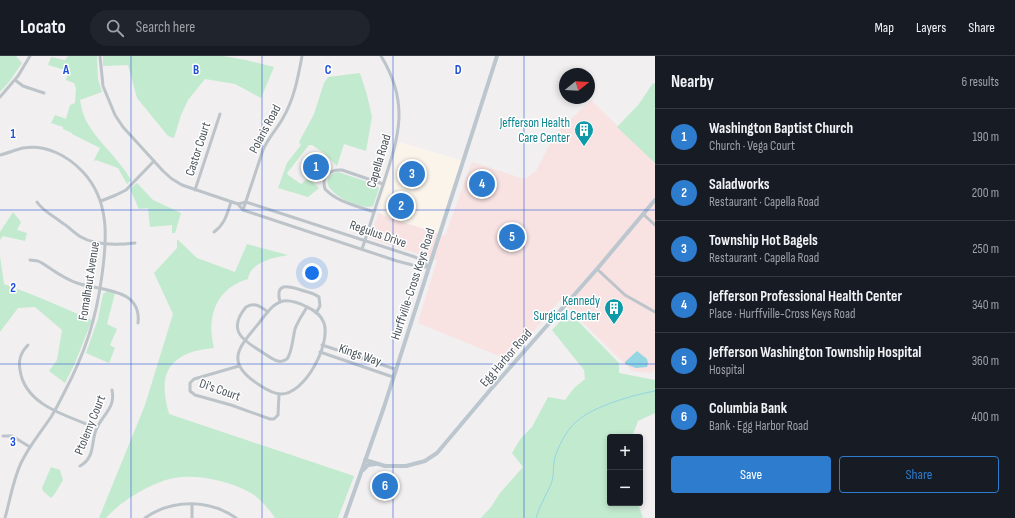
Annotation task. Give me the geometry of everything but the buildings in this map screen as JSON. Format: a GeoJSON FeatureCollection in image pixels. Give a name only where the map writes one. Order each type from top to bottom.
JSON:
{"type":"FeatureCollection","features":[{"type":"Feature","properties":{"kind":"main road","name":"Hurffville-Cross Keys Road"},"geometry":{"type":"LineString","coordinates":[[345,518],[384,407],[497,56]]}},
{"type":"Feature","properties":{"kind":"main road","name":"Egg Harbor Road"},"geometry":{"type":"LineString","coordinates":[[365,460],[382,465],[400,467],[411,466],[425,461],[437,453],[655,200]]}},
{"type":"Feature","properties":{"kind":"main road"},"geometry":{"type":"LineString","coordinates":[[361,472],[368,465],[382,465]]}},
{"type":"Feature","properties":{"kind":"street"},"geometry":{"type":"LineString","coordinates":[[0,98],[15,80],[30,56]]}},
{"type":"Feature","properties":{"kind":"street"},"geometry":{"type":"LineString","coordinates":[[100,56],[102,80],[111,108],[123,127],[154,161],[175,182],[238,204],[246,202]]}},
{"type":"Feature","properties":{"kind":"street","name":"Polaris Road"},"geometry":{"type":"LineString","coordinates":[[243,210],[265,145],[283,118],[292,99],[302,56]]}},
{"type":"Feature","properties":{"kind":"street","name":"Capella Road"},"geometry":{"type":"LineString","coordinates":[[362,249],[396,145],[400,116],[399,101],[395,85],[381,56]]}},
{"type":"Feature","properties":{"kind":"street"},"geometry":{"type":"LineString","coordinates":[[15,80],[23,86],[44,93]]}},
{"type":"Feature","properties":{"kind":"street","name":"Castor Court"},"geometry":{"type":"LineString","coordinates":[[195,190],[220,114]]}},
{"type":"Feature","properties":{"kind":"street","name":"Fomalhaut Avenue"},"geometry":{"type":"LineString","coordinates":[[0,155],[28,148],[41,148],[57,153],[75,164],[87,177],[101,201],[105,220],[106,244],[95,318],[88,339],[70,381],[54,410],[30,447],[18,470],[5,518]]}},
{"type":"Feature","properties":{"kind":"street"},"geometry":{"type":"LineString","coordinates":[[101,201],[126,190],[154,161]]}},
{"type":"Feature","properties":{"kind":"street"},"geometry":{"type":"LineString","coordinates":[[374,212],[346,203],[336,198],[326,189],[324,180],[328,173],[342,170],[383,184]]}},
{"type":"Feature","properties":{"kind":"street"},"geometry":{"type":"LineString","coordinates":[[37,202],[43,210],[81,237],[92,242],[106,244],[135,244]]}},
{"type":"Feature","properties":{"kind":"street"},"geometry":{"type":"LineString","coordinates":[[214,232],[225,220],[231,202]]}},
{"type":"Feature","properties":{"kind":"street","name":"Regulus Drive"},"geometry":{"type":"LineString","coordinates":[[246,202],[365,240],[421,260],[429,267]]}},
{"type":"Feature","properties":{"kind":"street"},"geometry":{"type":"LineString","coordinates":[[238,204],[243,210]]}},
{"type":"Feature","properties":{"kind":"street","name":"Regulus Drive"},"geometry":{"type":"LineString","coordinates":[[243,210],[396,260],[420,267],[429,267]]}},
{"type":"Feature","properties":{"kind":"street"},"geometry":{"type":"LineString","coordinates":[[643,214],[655,225]]}},
{"type":"Feature","properties":{"kind":"street"},"geometry":{"type":"LineString","coordinates":[[396,260],[398,252]]}},
{"type":"Feature","properties":{"kind":"street"},"geometry":{"type":"LineString","coordinates":[[30,260],[38,261],[74,282],[114,290],[123,295],[132,301],[139,315],[138,323]]}},
{"type":"Feature","properties":{"kind":"street"},"geometry":{"type":"LineString","coordinates":[[597,269],[625,296],[655,312]]}},
{"type":"Feature","properties":{"kind":"street"},"geometry":{"type":"LineString","coordinates":[[280,302],[278,295],[279,291],[284,287],[290,286],[319,297],[320,306],[316,312]]}},
{"type":"Feature","properties":{"kind":"street"},"geometry":{"type":"LineString","coordinates":[[292,301],[307,307],[316,312],[320,317],[324,326],[325,334],[320,352],[313,368],[304,381],[292,390],[279,394],[268,390],[248,378],[239,366],[238,353],[245,340],[268,312],[280,302],[292,301]]}},
{"type":"Feature","properties":{"kind":"street"},"geometry":{"type":"LineString","coordinates":[[268,312],[256,304],[251,304],[244,308],[236,328],[238,333],[245,340],[275,360],[284,361],[289,355],[296,327],[307,307]]}},
{"type":"Feature","properties":{"kind":"street"},"geometry":{"type":"LineString","coordinates":[[28,345],[21,353],[19,366],[21,377],[28,390],[35,398],[54,410],[97,428]]}},
{"type":"Feature","properties":{"kind":"street","name":"Kings Way"},"geometry":{"type":"LineString","coordinates":[[322,345],[395,369]]}},
{"type":"Feature","properties":{"kind":"street","name":"Kings Way"},"geometry":{"type":"LineString","coordinates":[[320,352],[393,377]]}},
{"type":"Feature","properties":{"kind":"street","name":"Di's Court"},"geometry":{"type":"LineString","coordinates":[[239,366],[194,379],[190,383],[190,391],[195,395],[231,405],[270,420],[274,419],[278,414],[279,394]]}},
{"type":"Feature","properties":{"kind":"street","name":"Ptolemy Court"},"geometry":{"type":"LineString","coordinates":[[80,466],[85,464],[91,455],[97,428],[112,405],[112,390]]}},
{"type":"Feature","properties":{"kind":"street"},"geometry":{"type":"LineString","coordinates":[[3,436],[12,436],[30,447]]}},
{"type":"Feature","properties":{"kind":"street"},"geometry":{"type":"LineString","coordinates":[[145,518],[168,506],[181,504],[204,504],[215,507],[236,518]]}},
{"type":"Feature","properties":{"kind":"street"},"geometry":{"type":"LineString","coordinates":[[192,504],[192,518]]}},
{"type":"Feature","properties":{"kind":"shaded area"},"geometry":{"type":"Polygon","coordinates":[[[587,104],[595,104],[655,163],[655,369],[651,373],[632,371],[560,300],[509,360],[418,323],[437,260],[369,238],[379,213],[445,236],[472,162],[524,179],[536,171],[555,134],[587,104]]]}},
{"type":"Feature","properties":{"kind":"shaded area"},"geometry":{"type":"Polygon","coordinates":[[[399,142],[464,161],[440,234],[379,213],[381,200],[399,142]]]}},
{"type":"Feature","properties":{"kind":"green space"},"geometry":{"type":"Polygon","coordinates":[[[0,56],[16,56],[22,63],[0,92],[0,56]]]}},
{"type":"Feature","properties":{"kind":"green space"},"geometry":{"type":"Polygon","coordinates":[[[68,56],[97,56],[98,79],[102,92],[80,100],[84,116],[93,132],[120,164],[131,180],[127,184],[118,168],[96,160],[93,162],[100,148],[63,129],[63,127],[51,123],[55,115],[66,119],[70,105],[75,103],[76,88],[74,83],[66,80],[68,71],[48,65],[51,57],[65,60],[68,56]]]}},
{"type":"Feature","properties":{"kind":"green space"},"geometry":{"type":"Polygon","coordinates":[[[103,56],[223,56],[274,67],[261,98],[235,84],[205,79],[188,100],[181,115],[174,138],[168,136],[137,98],[128,65],[103,66],[103,56]]]}},
{"type":"Feature","properties":{"kind":"green space"},"geometry":{"type":"Polygon","coordinates":[[[360,73],[372,117],[366,151],[344,144],[337,166],[324,153],[312,145],[309,145],[287,173],[301,184],[308,178],[319,188],[308,197],[278,188],[287,163],[301,145],[299,142],[314,114],[324,83],[328,77],[360,73]]]}},
{"type":"Feature","properties":{"kind":"green space"},"geometry":{"type":"Polygon","coordinates":[[[653,83],[655,84],[655,163],[617,127],[639,104],[653,83]]]}},
{"type":"Feature","properties":{"kind":"green space"},"geometry":{"type":"Polygon","coordinates":[[[338,172],[377,185],[379,189],[373,206],[361,206],[344,200],[337,195],[328,184],[328,178],[334,173],[338,172]]]}},
{"type":"Feature","properties":{"kind":"green space"},"geometry":{"type":"Polygon","coordinates":[[[137,183],[153,200],[181,213],[175,233],[172,233],[172,225],[150,227],[148,208],[139,209],[130,189],[137,183]]]}},
{"type":"Feature","properties":{"kind":"green space"},"geometry":{"type":"Polygon","coordinates":[[[13,212],[21,222],[17,230],[27,233],[25,241],[3,236],[0,240],[0,232],[13,212]]]}},
{"type":"Feature","properties":{"kind":"green space"},"geometry":{"type":"Polygon","coordinates":[[[177,239],[197,258],[235,272],[247,244],[288,255],[270,259],[258,264],[253,268],[248,279],[237,283],[228,289],[221,297],[216,305],[211,325],[214,348],[189,353],[173,364],[168,371],[165,395],[169,414],[354,476],[338,518],[275,518],[264,504],[249,492],[241,488],[213,479],[183,477],[165,480],[147,488],[128,499],[106,518],[99,518],[145,405],[173,314],[154,273],[177,248],[177,239]]]}},
{"type":"Feature","properties":{"kind":"green space"},"geometry":{"type":"Polygon","coordinates":[[[0,256],[4,284],[92,320],[75,363],[65,383],[49,371],[57,360],[62,330],[35,307],[18,308],[0,332],[0,256]]]}},
{"type":"Feature","properties":{"kind":"green space"},"geometry":{"type":"Polygon","coordinates":[[[107,291],[115,293],[107,324],[117,329],[110,345],[115,348],[109,363],[86,353],[98,319],[103,294],[107,291]]]}},
{"type":"Feature","properties":{"kind":"green space"},"geometry":{"type":"Polygon","coordinates":[[[569,312],[619,363],[619,373],[655,380],[655,413],[638,421],[633,434],[607,434],[607,506],[639,506],[643,518],[481,518],[491,507],[500,493],[523,467],[512,453],[521,438],[532,427],[548,397],[565,400],[574,388],[585,379],[584,370],[552,330],[569,312]]]}},
{"type":"Feature","properties":{"kind":"green space"},"geometry":{"type":"Polygon","coordinates":[[[51,467],[60,470],[63,480],[51,498],[43,491],[42,488],[51,467]]]}},
{"type":"Feature","properties":{"kind":"water"},"geometry":{"type":"Polygon","coordinates":[[[637,351],[647,359],[647,367],[636,368],[625,364],[625,362],[637,351]]]}},
{"type":"Feature","properties":{"kind":"waterway"},"geometry":{"type":"LineString","coordinates":[[536,518],[552,481],[556,454],[573,424],[584,416],[603,406],[625,398],[655,391]]}},
{"type":"Feature","properties":{"kind":"place","name":"Jefferson Health Care Center"},"geometry":{"type":"Point","coordinates":[584,147]}},
{"type":"Feature","properties":{"kind":"place","name":"Washington Baptist Church"},"geometry":{"type":"Point","coordinates":[316,167]}},
{"type":"Feature","properties":{"kind":"place","name":"Township Hot Bagels"},"geometry":{"type":"Point","coordinates":[412,174]}},
{"type":"Feature","properties":{"kind":"place","name":"Jefferson Professional Health Center"},"geometry":{"type":"Point","coordinates":[482,184]}},
{"type":"Feature","properties":{"kind":"place","name":"Saladworks"},"geometry":{"type":"Point","coordinates":[401,206]}},
{"type":"Feature","properties":{"kind":"place","name":"Jefferson Washington Township Hospital"},"geometry":{"type":"Point","coordinates":[512,237]}},
{"type":"Feature","properties":{"kind":"place","name":"Kennedy Surgical Center"},"geometry":{"type":"Point","coordinates":[614,325]}},
{"type":"Feature","properties":{"kind":"place","name":"Columbia Bank"},"geometry":{"type":"Point","coordinates":[385,486]}}]}
